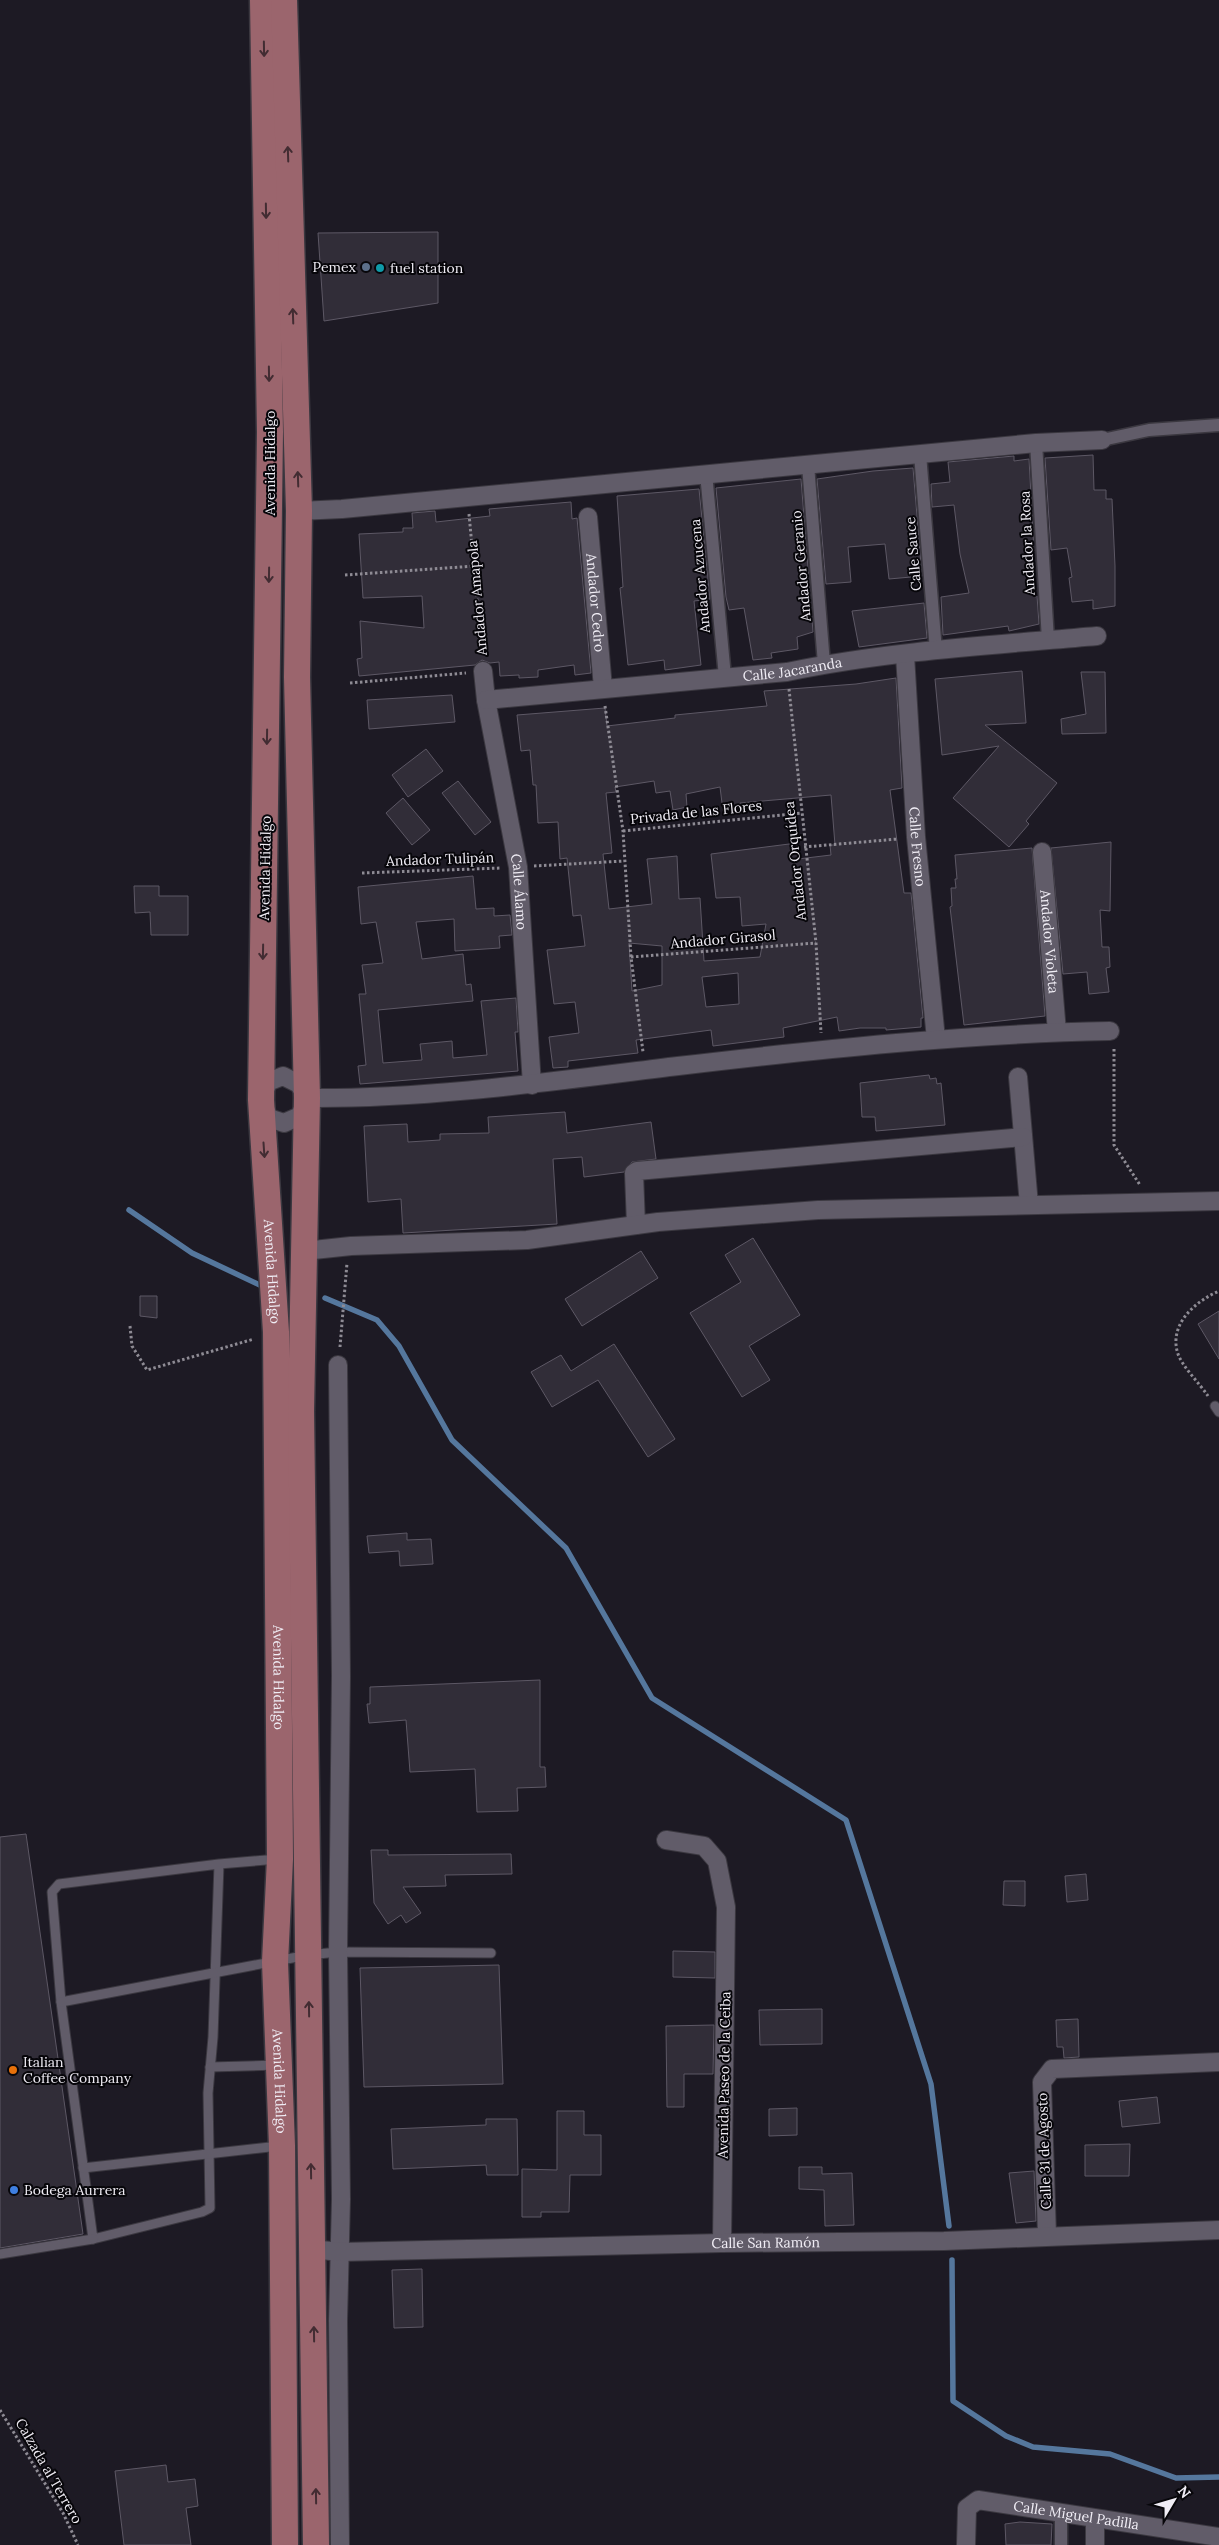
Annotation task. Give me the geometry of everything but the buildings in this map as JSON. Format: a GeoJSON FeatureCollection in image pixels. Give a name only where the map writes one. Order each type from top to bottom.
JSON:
{"type":"FeatureCollection","features":[{"type":"Feature","properties":{"kind":"main road","name":"Avenida Hidalgo"},"geometry":{"type":"LineString","coordinates":[[263,0],[270,432],[261,1100],[276,1332],[280,1859],[275,1962],[282,2146],[285,2545]]}},
{"type":"Feature","properties":{"kind":"main road","name":"Avenida Hidalgo"},"geometry":{"type":"LineString","coordinates":[[284,0],[298,511],[297,677],[307,1098],[301,1411],[316,2545]]}},
{"type":"Feature","properties":{"kind":"street"},"geometry":{"type":"LineString","coordinates":[[298,511],[342,509],[1036,443],[1102,440],[1149,430],[1219,425]]}},
{"type":"Feature","properties":{"kind":"street","name":"Andador la Rosa"},"geometry":{"type":"LineString","coordinates":[[1036,443],[1048,640]]}},
{"type":"Feature","properties":{"kind":"street","name":"Calle Sauce"},"geometry":{"type":"LineString","coordinates":[[920,454],[936,651]]}},
{"type":"Feature","properties":{"kind":"street","name":"Andador Geranio"},"geometry":{"type":"LineString","coordinates":[[808,465],[824,664]]}},
{"type":"Feature","properties":{"kind":"street","name":"Andador Azucena"},"geometry":{"type":"LineString","coordinates":[[706,473],[725,677]]}},
{"type":"Feature","properties":{"kind":"street","name":"Andador Cedro"},"geometry":{"type":"LineString","coordinates":[[588,517],[602,688]]}},
{"type":"Feature","properties":{"kind":"street","name":"Calle Jacaranda"},"geometry":{"type":"LineString","coordinates":[[486,700],[787,672],[824,664],[905,654],[1097,636]]}},
{"type":"Feature","properties":{"kind":"street","name":"Calle Fresno"},"geometry":{"type":"LineString","coordinates":[[905,654],[916,837],[936,1039]]}},
{"type":"Feature","properties":{"kind":"street","name":"Andador Amapola"},"geometry":{"type":"LineString","coordinates":[[483,671],[486,700]]}},
{"type":"Feature","properties":{"kind":"street","name":"Calle Álamo"},"geometry":{"type":"LineString","coordinates":[[486,700],[518,867],[532,1085]]}},
{"type":"Feature","properties":{"kind":"street","name":"Andador Violeta"},"geometry":{"type":"LineString","coordinates":[[1042,852],[1057,1032]]}},
{"type":"Feature","properties":{"kind":"street"},"geometry":{"type":"LineString","coordinates":[[307,1098],[341,1098],[532,1085],[822,1049],[936,1039],[1110,1031]]}},
{"type":"Feature","properties":{"kind":"street"},"geometry":{"type":"LineString","coordinates":[[283,1076],[299,1084],[307,1098],[300,1116],[284,1123],[269,1118],[261,1100],[268,1082],[283,1076]]}},
{"type":"Feature","properties":{"kind":"street"},"geometry":{"type":"LineString","coordinates":[[1018,1077],[1029,1205]]}},
{"type":"Feature","properties":{"kind":"street"},"geometry":{"type":"LineString","coordinates":[[636,1225],[634,1174],[637,1171],[1023,1137]]}},
{"type":"Feature","properties":{"kind":"street"},"geometry":{"type":"LineString","coordinates":[[304,1251],[351,1246],[527,1240],[636,1225],[818,1210],[1153,1204],[1219,1201]]}},
{"type":"Feature","properties":{"kind":"street"},"geometry":{"type":"LineString","coordinates":[[338,1365],[341,1676],[338,1952],[342,2199],[338,2463],[340,2545]]}},
{"type":"Feature","properties":{"kind":"street","name":"Avenida Paseo de la Ceiba"},"geometry":{"type":"LineString","coordinates":[[666,1840],[704,1846],[717,1861],[726,1907],[722,2243]]}},
{"type":"Feature","properties":{"kind":"street","name":"Calle 31 de Agosto"},"geometry":{"type":"LineString","coordinates":[[1047,2235],[1042,2082],[1052,2069],[1219,2062]]}},
{"type":"Feature","properties":{"kind":"street","name":"Calle San Ramón"},"geometry":{"type":"LineString","coordinates":[[312,2249],[340,2252],[722,2243],[944,2241],[1047,2235],[1219,2230]]}},
{"type":"Feature","properties":{"kind":"street","name":"Calle Miguel Padilla"},"geometry":{"type":"LineString","coordinates":[[966,2545],[967,2508],[978,2500],[1061,2511],[1095,2519],[1218,2539]]}},
{"type":"Feature","properties":{"kind":"street"},"geometry":{"type":"LineString","coordinates":[[1061,2511],[1061,2545]]}},
{"type":"Feature","properties":{"kind":"street"},"geometry":{"type":"LineString","coordinates":[[1095,2519],[1095,2545]]}},
{"type":"Feature","properties":{"kind":"lane"},"geometry":{"type":"LineString","coordinates":[[93,2239],[61,2002],[52,1892],[59,1884],[219,1864],[280,1859]]}},
{"type":"Feature","properties":{"kind":"lane"},"geometry":{"type":"LineString","coordinates":[[0,2254],[93,2239],[202,2212],[210,2208],[210,2067],[216,1974],[219,1864]]}},
{"type":"Feature","properties":{"kind":"lane"},"geometry":{"type":"LineString","coordinates":[[61,2002],[308,1955],[338,1952],[491,1953]]}},
{"type":"Feature","properties":{"kind":"lane"},"geometry":{"type":"LineString","coordinates":[[210,2067],[279,2065]]}},
{"type":"Feature","properties":{"kind":"lane"},"geometry":{"type":"LineString","coordinates":[[83,2168],[282,2146]]}},
{"type":"Feature","properties":{"kind":"path","name":"Andador Amapola"},"geometry":{"type":"LineString","coordinates":[[467,496],[475,566],[483,671]]}},
{"type":"Feature","properties":{"kind":"path"},"geometry":{"type":"LineString","coordinates":[[345,575],[475,566]]}},
{"type":"Feature","properties":{"kind":"path"},"geometry":{"type":"LineString","coordinates":[[350,683],[483,671]]}},
{"type":"Feature","properties":{"kind":"path","name":"Andador Orquídea"},"geometry":{"type":"LineString","coordinates":[[787,672],[804,847],[816,943],[822,1049]]}},
{"type":"Feature","properties":{"kind":"path"},"geometry":{"type":"LineString","coordinates":[[602,688],[623,831],[631,958],[645,1070]]}},
{"type":"Feature","properties":{"kind":"path","name":"Privada de las Flores"},"geometry":{"type":"LineString","coordinates":[[623,831],[801,813]]}},
{"type":"Feature","properties":{"kind":"path"},"geometry":{"type":"LineString","coordinates":[[804,847],[916,837]]}},
{"type":"Feature","properties":{"kind":"path","name":"Andador Tulipán"},"geometry":{"type":"LineString","coordinates":[[362,873],[624,861]]}},
{"type":"Feature","properties":{"kind":"path","name":"Andador Girasol"},"geometry":{"type":"LineString","coordinates":[[631,958],[816,943]]}},
{"type":"Feature","properties":{"kind":"path"},"geometry":{"type":"LineString","coordinates":[[1110,1031],[1114,1039],[1114,1144],[1153,1204]]}},
{"type":"Feature","properties":{"kind":"path"},"geometry":{"type":"LineString","coordinates":[[341,1337],[343,1291],[351,1246]]}},
{"type":"Feature","properties":{"kind":"path"},"geometry":{"type":"LineString","coordinates":[[1217,1409],[1178,1354],[1177,1338],[1182,1320],[1191,1307],[1219,1290]]}},
{"type":"Feature","properties":{"kind":"path"},"geometry":{"type":"LineString","coordinates":[[130,1326],[132,1346],[147,1370],[276,1332]]}},
{"type":"Feature","properties":{"kind":"path","name":"Calzada al Terrero"},"geometry":{"type":"LineString","coordinates":[[0,2410],[63,2513],[78,2545]]}},
{"type":"Feature","properties":{"kind":"waterway"},"geometry":{"type":"LineString","coordinates":[[129,1210],[192,1253],[266,1288]]}},
{"type":"Feature","properties":{"kind":"waterway"},"geometry":{"type":"LineString","coordinates":[[325,1298],[377,1320],[399,1346],[452,1440],[566,1548],[652,1698],[846,1820],[931,2084],[949,2226]]}},
{"type":"Feature","properties":{"kind":"waterway"},"geometry":{"type":"LineString","coordinates":[[952,2260],[953,2401],[1006,2436],[1033,2447],[1110,2454],[1176,2478],[1219,2477]]}},
{"type":"Feature","properties":{"kind":"place","name":"Pemex"},"geometry":{"type":"Point","coordinates":[366,267]}},
{"type":"Feature","properties":{"kind":"place","name":"fuel station"},"geometry":{"type":"Point","coordinates":[380,268]}},
{"type":"Feature","properties":{"kind":"place","name":"Italian Coffee Company"},"geometry":{"type":"Point","coordinates":[13,2070]}},
{"type":"Feature","properties":{"kind":"place","name":"Bodega Aurrera"},"geometry":{"type":"Point","coordinates":[14,2190]}}]}
